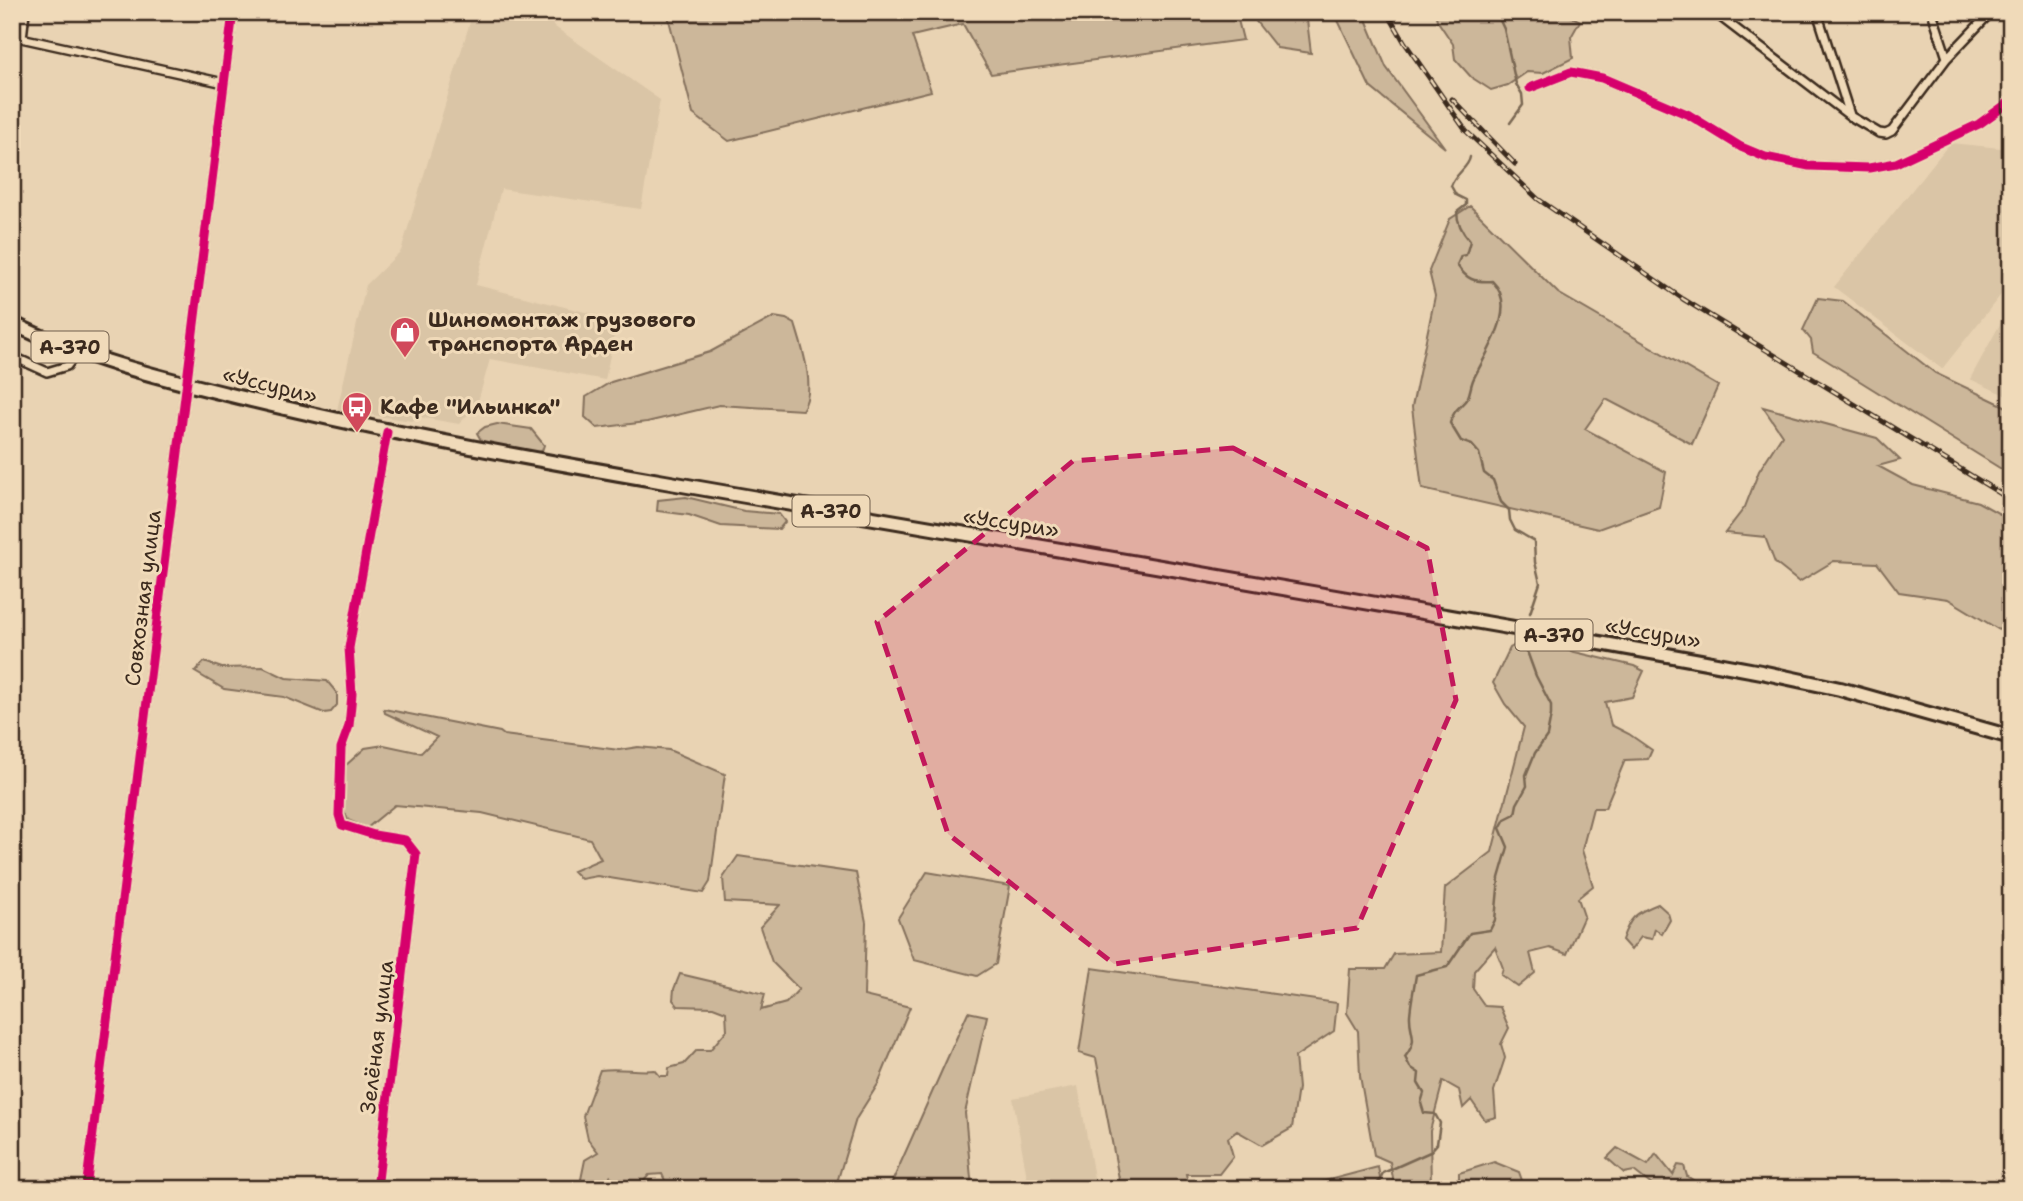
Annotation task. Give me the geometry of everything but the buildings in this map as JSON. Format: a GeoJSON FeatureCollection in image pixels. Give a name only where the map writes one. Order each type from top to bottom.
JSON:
{"type":"FeatureCollection","features":[{"type":"Feature","properties":{"kind":"highway","name":"«Уссури»"},"geometry":{"type":"LineString","coordinates":[[12,323],[78,351],[188,384],[387,432],[1761,672],[1864,695],[2011,737]]}},
{"type":"Feature","properties":{"kind":"street"},"geometry":{"type":"LineString","coordinates":[[22,38],[25,12]]}},
{"type":"Feature","properties":{"kind":"street","name":"Совхозная улица"},"geometry":{"type":"LineString","coordinates":[[86,1189],[233,12]]}},
{"type":"Feature","properties":{"kind":"street"},"geometry":{"type":"LineString","coordinates":[[1714,12],[1850,116],[1879,133],[1886,134],[1892,131],[1947,58],[1991,12]]}},
{"type":"Feature","properties":{"kind":"street"},"geometry":{"type":"LineString","coordinates":[[1816,12],[1850,116]]}},
{"type":"Feature","properties":{"kind":"street"},"geometry":{"type":"LineString","coordinates":[[1932,12],[1947,58]]}},
{"type":"Feature","properties":{"kind":"street"},"geometry":{"type":"LineString","coordinates":[[12,36],[224,83]]}},
{"type":"Feature","properties":{"kind":"street"},"geometry":{"type":"LineString","coordinates":[[1530,88],[1570,72],[1602,78],[1689,115],[1741,147],[1765,157],[1809,166],[1869,168],[1896,163],[1979,124],[2011,101]]}},
{"type":"Feature","properties":{"kind":"street"},"geometry":{"type":"LineString","coordinates":[[12,356],[47,372],[67,366],[78,351]]}},
{"type":"Feature","properties":{"kind":"street","name":"Зелёная улица"},"geometry":{"type":"LineString","coordinates":[[377,1189],[416,855],[405,840],[374,835],[342,825],[339,815],[341,748],[349,726],[352,694],[349,648],[387,432]]}},
{"type":"Feature","properties":{"kind":"highlighted area"},"geometry":{"type":"Polygon","coordinates":[[[1233,448],[1427,548],[1456,700],[1357,928],[1114,964],[948,834],[877,622],[1073,461],[1233,448]]]}},
{"type":"Feature","properties":{"kind":"shaded area"},"geometry":{"type":"Polygon","coordinates":[[[473,12],[544,14],[555,27],[660,100],[641,209],[501,189],[476,285],[617,320],[605,380],[490,359],[477,405],[459,424],[419,417],[412,421],[337,410],[366,285],[401,251],[473,12]]]}},
{"type":"Feature","properties":{"kind":"shaded area"},"geometry":{"type":"Polygon","coordinates":[[[667,12],[1236,12],[1243,40],[991,74],[963,24],[912,36],[931,91],[729,141],[693,114],[667,12]]]}},
{"type":"Feature","properties":{"kind":"shaded area"},"geometry":{"type":"Polygon","coordinates":[[[1258,12],[1306,12],[1311,53],[1277,48],[1254,19],[1258,12]]]}},
{"type":"Feature","properties":{"kind":"shaded area"},"geometry":{"type":"Polygon","coordinates":[[[1334,12],[1363,12],[1386,67],[1445,148],[1370,87],[1334,12]]]}},
{"type":"Feature","properties":{"kind":"shaded area"},"geometry":{"type":"Polygon","coordinates":[[[1435,12],[1563,12],[1580,21],[1571,37],[1573,58],[1543,73],[1527,72],[1508,85],[1491,90],[1471,77],[1455,59],[1453,44],[1437,20],[1435,12]]]}},
{"type":"Feature","properties":{"kind":"shaded area"},"geometry":{"type":"Polygon","coordinates":[[[1950,143],[2011,149],[2011,282],[1942,369],[1834,287],[1950,143]]]}},
{"type":"Feature","properties":{"kind":"shaded area"},"geometry":{"type":"Polygon","coordinates":[[[1470,206],[1558,293],[1718,386],[1692,444],[1606,399],[1585,429],[1666,472],[1659,507],[1598,529],[1422,489],[1412,407],[1435,296],[1429,271],[1450,219],[1470,206]]]}},
{"type":"Feature","properties":{"kind":"shaded area"},"geometry":{"type":"Polygon","coordinates":[[[1818,298],[1843,301],[1935,373],[2011,409],[2011,475],[1813,352],[1811,340],[1803,330],[1818,298]]]}},
{"type":"Feature","properties":{"kind":"shaded area"},"geometry":{"type":"Polygon","coordinates":[[[2011,304],[2011,398],[1970,379],[2011,304]]]}},
{"type":"Feature","properties":{"kind":"shaded area"},"geometry":{"type":"Polygon","coordinates":[[[774,317],[795,324],[798,333],[808,380],[806,402],[802,410],[719,405],[647,422],[597,428],[585,417],[586,397],[611,382],[710,352],[774,317]]]}},
{"type":"Feature","properties":{"kind":"shaded area"},"geometry":{"type":"Polygon","coordinates":[[[1763,407],[1877,438],[1900,460],[1878,466],[1913,485],[1978,502],[2011,520],[2011,637],[1948,599],[1899,592],[1877,563],[1834,561],[1799,582],[1775,563],[1765,537],[1725,533],[1745,507],[1759,471],[1782,435],[1763,407]]]}},
{"type":"Feature","properties":{"kind":"shaded area"},"geometry":{"type":"Polygon","coordinates":[[[497,424],[531,429],[544,445],[542,451],[529,455],[485,447],[477,433],[485,427],[497,424]]]}},
{"type":"Feature","properties":{"kind":"shaded area"},"geometry":{"type":"Polygon","coordinates":[[[686,497],[744,511],[779,514],[785,522],[779,529],[721,526],[689,515],[657,511],[658,500],[686,497]]]}},
{"type":"Feature","properties":{"kind":"shaded area"},"geometry":{"type":"Polygon","coordinates":[[[1524,640],[1634,666],[1644,671],[1632,697],[1605,702],[1611,725],[1652,750],[1648,759],[1625,760],[1605,808],[1593,808],[1582,850],[1593,886],[1578,898],[1584,916],[1567,954],[1550,948],[1530,953],[1535,973],[1518,987],[1501,975],[1503,968],[1495,947],[1474,971],[1473,989],[1485,1006],[1500,1007],[1509,1028],[1501,1044],[1505,1058],[1494,1091],[1496,1117],[1485,1120],[1471,1100],[1463,1108],[1459,1090],[1443,1081],[1430,1131],[1431,1189],[1395,1189],[1390,1162],[1374,1155],[1360,1076],[1358,1031],[1347,1013],[1350,969],[1385,969],[1394,954],[1441,952],[1445,888],[1492,852],[1524,727],[1505,704],[1493,683],[1510,648],[1524,640]]]}},
{"type":"Feature","properties":{"kind":"shaded area"},"geometry":{"type":"Polygon","coordinates":[[[204,662],[222,668],[263,667],[286,678],[327,681],[337,693],[337,705],[331,712],[324,713],[284,697],[224,689],[195,672],[204,662]]]}},
{"type":"Feature","properties":{"kind":"shaded area"},"geometry":{"type":"Polygon","coordinates":[[[384,709],[504,735],[619,750],[638,747],[669,750],[725,774],[710,882],[703,893],[597,876],[581,879],[573,871],[601,859],[590,839],[482,813],[395,805],[367,828],[348,820],[342,805],[344,767],[365,748],[384,745],[421,753],[437,737],[385,713],[384,709]]]}},
{"type":"Feature","properties":{"kind":"shaded area"},"geometry":{"type":"Polygon","coordinates":[[[738,856],[856,873],[866,922],[864,996],[910,1007],[878,1084],[856,1119],[835,1189],[669,1189],[662,1174],[649,1175],[637,1189],[624,1189],[610,1176],[606,1189],[583,1189],[580,1184],[585,1160],[598,1152],[588,1139],[583,1116],[600,1070],[655,1070],[660,1076],[668,1076],[669,1068],[684,1064],[697,1050],[710,1050],[727,1030],[726,1012],[713,1007],[678,1006],[673,1000],[680,974],[765,994],[761,1010],[786,1003],[799,989],[772,962],[760,927],[780,905],[725,902],[723,878],[738,856]]]}},
{"type":"Feature","properties":{"kind":"shaded area"},"geometry":{"type":"Polygon","coordinates":[[[927,872],[1010,886],[996,964],[977,976],[914,960],[898,918],[927,872]]]}},
{"type":"Feature","properties":{"kind":"shaded area"},"geometry":{"type":"Polygon","coordinates":[[[1658,904],[1668,913],[1670,920],[1662,934],[1655,929],[1652,939],[1641,937],[1631,950],[1622,940],[1628,926],[1639,913],[1658,904]]]}},
{"type":"Feature","properties":{"kind":"shaded area"},"geometry":{"type":"Polygon","coordinates":[[[1092,968],[1337,1003],[1334,1031],[1295,1057],[1298,1088],[1292,1128],[1262,1145],[1237,1131],[1228,1138],[1233,1156],[1219,1174],[1186,1174],[1189,1189],[1121,1189],[1096,1058],[1079,1053],[1092,968]]]}},
{"type":"Feature","properties":{"kind":"shaded area"},"geometry":{"type":"Polygon","coordinates":[[[968,1012],[987,1016],[965,1113],[972,1189],[889,1189],[968,1012]]]}},
{"type":"Feature","properties":{"kind":"shaded area"},"geometry":{"type":"Polygon","coordinates":[[[1078,1086],[1096,1189],[1029,1189],[1013,1098],[1078,1086]]]}},
{"type":"Feature","properties":{"kind":"shaded area"},"geometry":{"type":"Polygon","coordinates":[[[1617,1148],[1648,1165],[1656,1154],[1673,1175],[1678,1165],[1684,1166],[1687,1176],[1706,1189],[1657,1189],[1634,1171],[1624,1173],[1607,1158],[1617,1148]]]}},
{"type":"Feature","properties":{"kind":"shaded area"},"geometry":{"type":"Polygon","coordinates":[[[1494,1162],[1519,1172],[1525,1189],[1459,1189],[1459,1173],[1494,1162]]]}},
{"type":"Feature","properties":{"kind":"shaded area"},"geometry":{"type":"Polygon","coordinates":[[[1378,1167],[1382,1189],[1295,1189],[1378,1167]]]}},
{"type":"Feature","properties":{"kind":"waterway"},"geometry":{"type":"LineString","coordinates":[[1496,12],[1504,29],[1516,84],[1522,94],[1523,105],[1510,123]]}},
{"type":"Feature","properties":{"kind":"waterway"},"geometry":{"type":"LineString","coordinates":[[1470,157],[1451,186],[1456,195],[1466,200],[1466,205],[1457,212],[1457,216],[1470,241],[1466,255],[1461,256],[1457,265],[1472,279],[1492,281],[1500,292],[1502,316],[1468,397],[1450,423],[1461,441],[1472,445],[1479,453],[1484,473],[1493,480],[1501,502],[1509,510],[1515,530],[1534,541],[1540,583],[1530,613]]}},
{"type":"Feature","properties":{"kind":"waterway"},"geometry":{"type":"LineString","coordinates":[[1375,1189],[1383,1173],[1430,1152],[1437,1144],[1440,1123],[1435,1114],[1424,1113],[1421,1103],[1424,1093],[1418,1083],[1419,1073],[1410,1067],[1405,1057],[1413,1040],[1410,1015],[1416,975],[1447,967],[1470,933],[1490,930],[1495,920],[1499,878],[1508,847],[1500,828],[1505,819],[1515,814],[1517,804],[1527,786],[1526,775],[1535,753],[1547,736],[1551,715],[1551,705],[1536,676],[1524,643]]}},
{"type":"Feature","properties":{"kind":"railway"},"geometry":{"type":"LineString","coordinates":[[1387,12],[1405,43],[1466,131],[1538,199],[1683,299],[2011,500]]}},
{"type":"Feature","properties":{"kind":"railway"},"geometry":{"type":"LineString","coordinates":[[1452,99],[1515,164]]}},
{"type":"Feature","properties":{"kind":"cycle path"},"geometry":{"type":"LineString","coordinates":[[86,1189],[233,12]]}},
{"type":"Feature","properties":{"kind":"cycle path"},"geometry":{"type":"LineString","coordinates":[[1530,88],[1571,72],[1602,78],[1689,115],[1741,147],[1765,157],[1809,166],[1869,168],[1896,163],[1979,124],[2011,101]]}},
{"type":"Feature","properties":{"kind":"cycle path"},"geometry":{"type":"LineString","coordinates":[[377,1189],[416,854],[405,840],[374,835],[342,825],[339,815],[341,748],[349,726],[352,694],[349,648],[387,432]]}},
{"type":"Feature","properties":{"kind":"place","name":"Шиномонтаж грузового транспорта Арден"},"geometry":{"type":"Point","coordinates":[405,359]}},
{"type":"Feature","properties":{"kind":"place","name":"Кафе \"Ильинка\""},"geometry":{"type":"Point","coordinates":[357,434]}}]}
